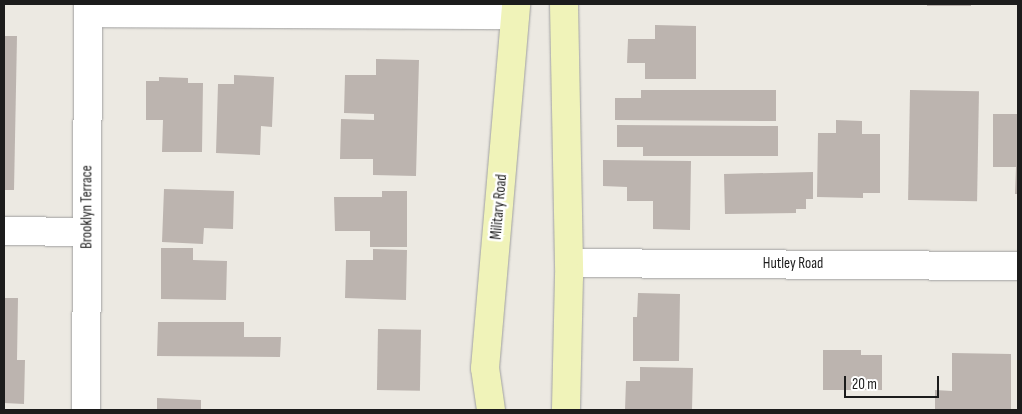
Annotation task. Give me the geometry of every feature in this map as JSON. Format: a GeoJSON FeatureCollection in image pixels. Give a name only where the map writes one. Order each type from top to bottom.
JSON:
{"type":"FeatureCollection","features":[{"type":"Feature","properties":{"kind":"street"},"geometry":{"type":"LineString","coordinates":[[564,4],[569,262],[566,410]]}},
{"type":"Feature","properties":{"kind":"street"},"geometry":{"type":"LineString","coordinates":[[88,8],[515,10]]}},
{"type":"Feature","properties":{"kind":"street","name":"Brooklyn Terrace"},"geometry":{"type":"LineString","coordinates":[[86,410],[88,8]]}},
{"type":"Feature","properties":{"kind":"street","name":"Military Road"},"geometry":{"type":"LineString","coordinates":[[490,410],[485,368],[515,10]]}},
{"type":"Feature","properties":{"kind":"street"},"geometry":{"type":"LineString","coordinates":[[4,231],[87,232]]}},
{"type":"Feature","properties":{"kind":"street","name":"Hutley Road"},"geometry":{"type":"LineString","coordinates":[[569,262],[1018,266]]}},
{"type":"Feature","properties":{"kind":"building"},"geometry":{"type":"Polygon","coordinates":[[[927,4],[971,4],[971,6],[927,6],[927,4]]]}},
{"type":"Feature","properties":{"kind":"building"},"geometry":{"type":"Polygon","coordinates":[[[655,25],[696,26],[696,79],[645,79],[645,63],[627,63],[628,39],[655,39],[655,25]]]}},
{"type":"Feature","properties":{"kind":"building"},"geometry":{"type":"Polygon","coordinates":[[[4,36],[17,36],[14,190],[4,190],[4,36]]]}},
{"type":"Feature","properties":{"kind":"building"},"geometry":{"type":"Polygon","coordinates":[[[376,59],[419,60],[416,176],[373,175],[373,159],[340,159],[341,119],[374,120],[374,114],[344,113],[345,75],[376,75],[376,59]]]}},
{"type":"Feature","properties":{"kind":"building"},"geometry":{"type":"Polygon","coordinates":[[[234,75],[274,77],[272,127],[261,126],[260,155],[216,153],[218,84],[234,84],[234,75]]]}},
{"type":"Feature","properties":{"kind":"building"},"geometry":{"type":"Polygon","coordinates":[[[159,77],[188,78],[188,83],[203,83],[202,152],[162,152],[163,120],[146,120],[146,81],[159,81],[159,77]]]}},
{"type":"Feature","properties":{"kind":"building"},"geometry":{"type":"Polygon","coordinates":[[[641,90],[776,90],[776,121],[615,120],[615,98],[641,98],[641,90]]]}},
{"type":"Feature","properties":{"kind":"building"},"geometry":{"type":"Polygon","coordinates":[[[910,90],[979,91],[977,201],[908,200],[910,90]]]}},
{"type":"Feature","properties":{"kind":"building"},"geometry":{"type":"Polygon","coordinates":[[[993,114],[1018,114],[1018,194],[1015,194],[1016,167],[993,167],[993,114]]]}},
{"type":"Feature","properties":{"kind":"building"},"geometry":{"type":"Polygon","coordinates":[[[836,120],[862,121],[862,134],[880,134],[880,193],[863,193],[863,198],[817,197],[818,133],[836,133],[836,120]]]}},
{"type":"Feature","properties":{"kind":"building"},"geometry":{"type":"Polygon","coordinates":[[[617,125],[778,126],[778,156],[643,156],[643,147],[617,147],[617,125]]]}},
{"type":"Feature","properties":{"kind":"building"},"geometry":{"type":"Polygon","coordinates":[[[603,160],[691,161],[690,230],[653,229],[653,201],[627,201],[627,187],[603,186],[603,160]]]}},
{"type":"Feature","properties":{"kind":"building"},"geometry":{"type":"Polygon","coordinates":[[[813,172],[813,199],[806,199],[806,209],[796,209],[796,213],[725,214],[724,174],[813,172]]]}},
{"type":"Feature","properties":{"kind":"building"},"geometry":{"type":"Polygon","coordinates":[[[164,189],[234,191],[233,229],[204,228],[203,244],[162,242],[164,189]]]}},
{"type":"Feature","properties":{"kind":"building"},"geometry":{"type":"Polygon","coordinates":[[[382,191],[407,191],[407,247],[370,247],[370,231],[335,231],[334,197],[382,197],[382,191]]]}},
{"type":"Feature","properties":{"kind":"building"},"geometry":{"type":"Polygon","coordinates":[[[161,248],[193,248],[193,260],[227,261],[226,300],[161,299],[161,248]]]}},
{"type":"Feature","properties":{"kind":"building"},"geometry":{"type":"Polygon","coordinates":[[[373,249],[407,250],[406,300],[345,298],[346,260],[373,260],[373,249]]]}},
{"type":"Feature","properties":{"kind":"building"},"geometry":{"type":"Polygon","coordinates":[[[638,293],[680,294],[679,361],[633,361],[633,317],[637,317],[638,293]]]}},
{"type":"Feature","properties":{"kind":"building"},"geometry":{"type":"Polygon","coordinates":[[[4,298],[18,298],[17,360],[25,360],[24,404],[4,403],[4,298]]]}},
{"type":"Feature","properties":{"kind":"building"},"geometry":{"type":"Polygon","coordinates":[[[158,322],[244,322],[244,337],[281,337],[280,357],[157,356],[158,322]]]}},
{"type":"Feature","properties":{"kind":"building"},"geometry":{"type":"Polygon","coordinates":[[[378,329],[421,330],[420,391],[377,390],[378,329]]]}},
{"type":"Feature","properties":{"kind":"building"},"geometry":{"type":"Polygon","coordinates":[[[823,350],[861,350],[861,355],[882,355],[882,390],[823,390],[823,350]]]}},
{"type":"Feature","properties":{"kind":"building"},"geometry":{"type":"Polygon","coordinates":[[[952,353],[1011,354],[1011,410],[935,410],[935,390],[952,391],[952,353]]]}},
{"type":"Feature","properties":{"kind":"building"},"geometry":{"type":"Polygon","coordinates":[[[640,367],[693,368],[692,410],[625,410],[626,381],[640,381],[640,367]]]}},
{"type":"Feature","properties":{"kind":"building"},"geometry":{"type":"Polygon","coordinates":[[[157,398],[201,400],[201,410],[157,410],[157,398]]]}}]}
